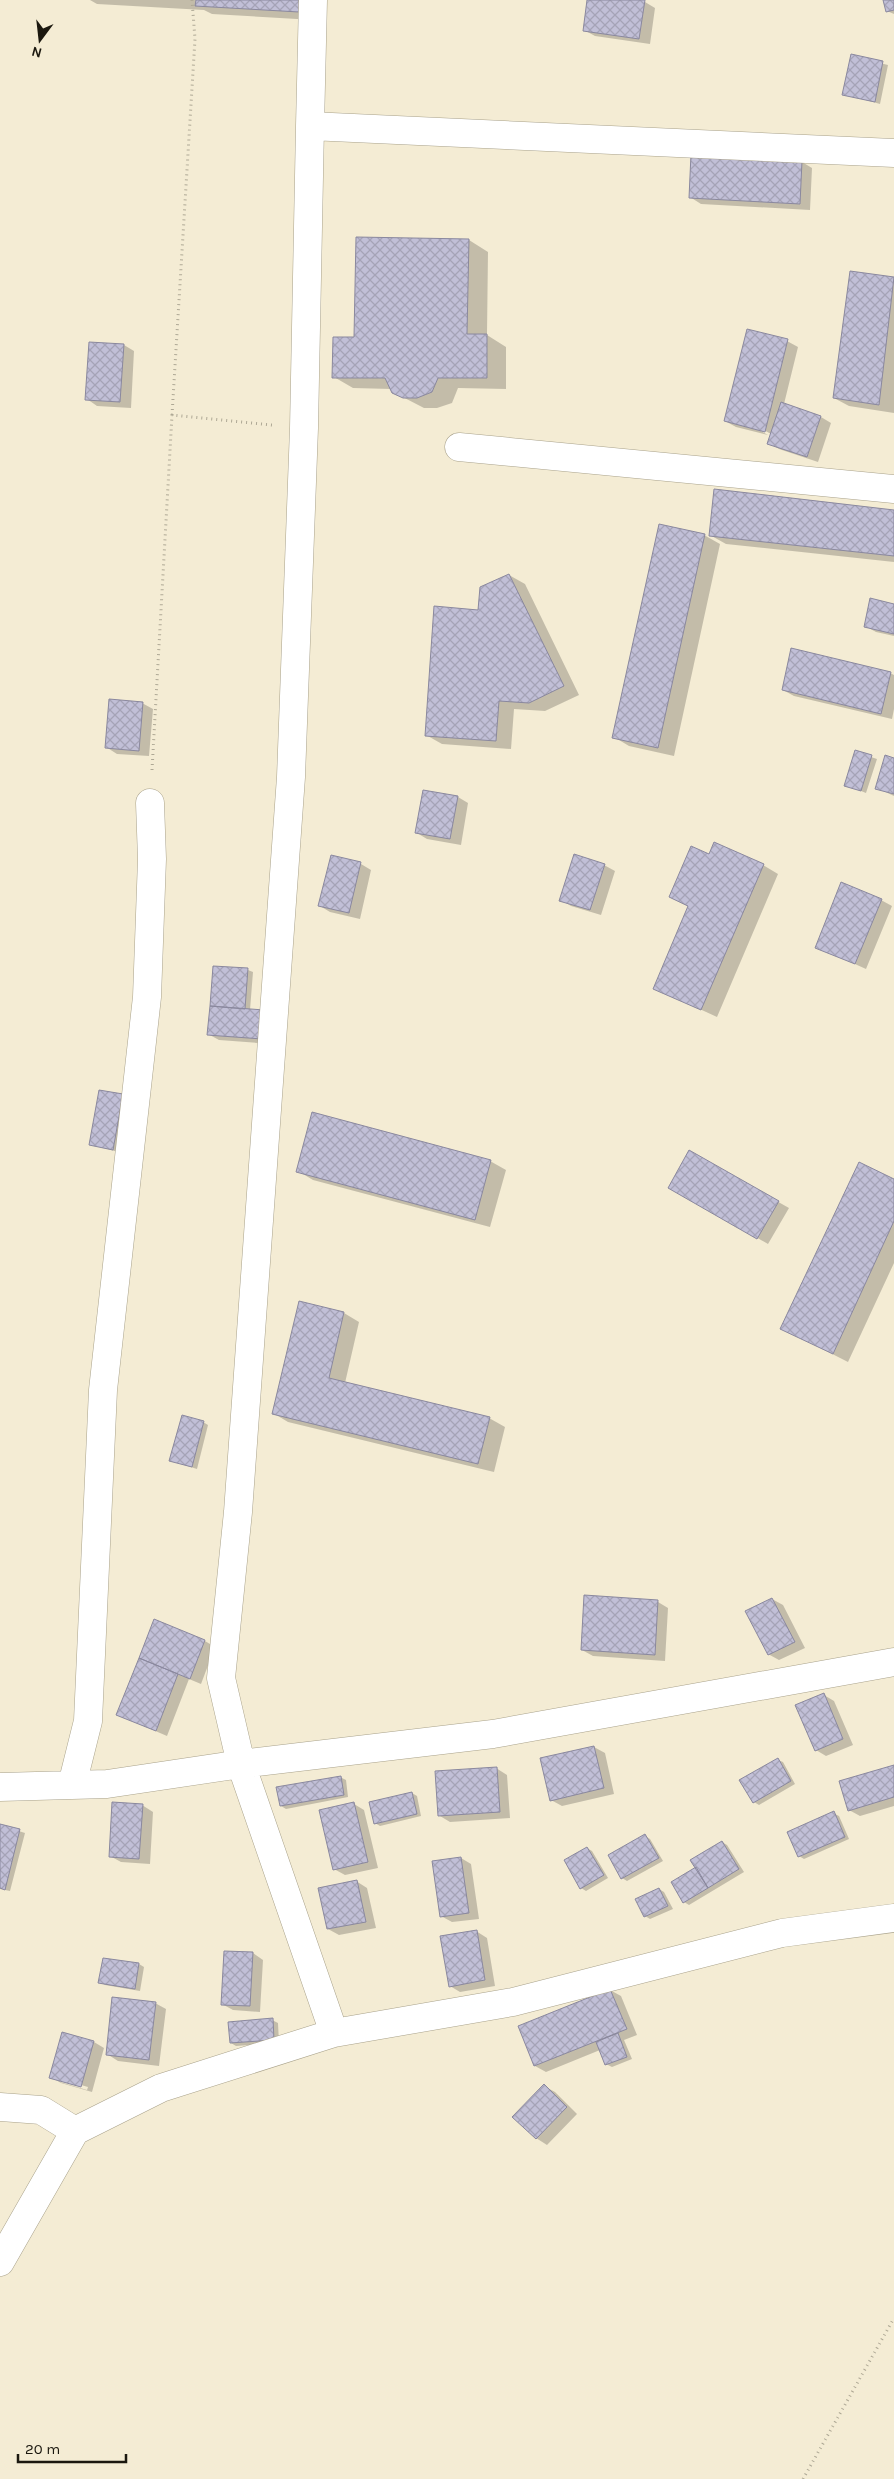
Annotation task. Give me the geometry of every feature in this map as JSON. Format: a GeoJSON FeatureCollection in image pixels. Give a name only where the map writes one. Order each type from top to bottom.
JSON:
{"type":"FeatureCollection","features":[{"type":"Feature","properties":{"kind":"street"},"geometry":{"type":"LineString","coordinates":[[313,0],[304,428],[291,777],[238,1512],[220,1678],[241,1764],[334,2033]]}},
{"type":"Feature","properties":{"kind":"street"},"geometry":{"type":"LineString","coordinates":[[310,126],[894,153]]}},
{"type":"Feature","properties":{"kind":"street"},"geometry":{"type":"LineString","coordinates":[[458,446],[894,489]]}},
{"type":"Feature","properties":{"kind":"street"},"geometry":{"type":"LineString","coordinates":[[72,1785],[88,1721],[103,1390],[147,997],[152,859],[150,803]]}},
{"type":"Feature","properties":{"kind":"street"},"geometry":{"type":"LineString","coordinates":[[0,1787],[107,1784],[241,1764],[493,1734],[894,1662]]}},
{"type":"Feature","properties":{"kind":"street"},"geometry":{"type":"LineString","coordinates":[[0,2262],[75,2131],[160,2088],[334,2033],[513,2002],[782,1933],[894,1918]]}},
{"type":"Feature","properties":{"kind":"street"},"geometry":{"type":"LineString","coordinates":[[0,2108],[41,2110],[75,2131]]}},
{"type":"Feature","properties":{"kind":"path"},"geometry":{"type":"LineString","coordinates":[[150,803],[195,39],[192,0]]}},
{"type":"Feature","properties":{"kind":"path"},"geometry":{"type":"LineString","coordinates":[[172,415],[304,428]]}},
{"type":"Feature","properties":{"kind":"path"},"geometry":{"type":"LineString","coordinates":[[803,2479],[894,2318]]}},
{"type":"Feature","properties":{"kind":"building"},"geometry":{"type":"Polygon","coordinates":[[[196,0],[300,0],[299,12],[195,6],[196,0]]]}},
{"type":"Feature","properties":{"kind":"building"},"geometry":{"type":"Polygon","coordinates":[[[587,0],[645,0],[639,39],[583,31],[587,0]]]}},
{"type":"Feature","properties":{"kind":"building"},"geometry":{"type":"Polygon","coordinates":[[[883,0],[894,0],[894,10],[886,12],[883,0]]]}},
{"type":"Feature","properties":{"kind":"building"},"geometry":{"type":"Polygon","coordinates":[[[851,54],[883,61],[875,102],[842,95],[851,54]]]}},
{"type":"Feature","properties":{"kind":"building"},"geometry":{"type":"Polygon","coordinates":[[[691,154],[802,161],[800,204],[689,198],[691,154]]]}},
{"type":"Feature","properties":{"kind":"building"},"geometry":{"type":"Polygon","coordinates":[[[356,237],[469,239],[467,334],[487,334],[487,378],[438,378],[432,392],[417,398],[403,398],[392,393],[385,378],[332,378],[333,337],[354,337],[356,237]]]}},
{"type":"Feature","properties":{"kind":"building"},"geometry":{"type":"Polygon","coordinates":[[[850,271],[894,277],[879,405],[833,398],[850,271]]]}},
{"type":"Feature","properties":{"kind":"building"},"geometry":{"type":"Polygon","coordinates":[[[747,329],[788,339],[765,432],[724,421],[747,329]]]}},
{"type":"Feature","properties":{"kind":"building"},"geometry":{"type":"Polygon","coordinates":[[[89,342],[124,344],[120,402],[85,400],[89,342]]]}},
{"type":"Feature","properties":{"kind":"building"},"geometry":{"type":"Polygon","coordinates":[[[781,402],[821,416],[807,457],[767,444],[781,402]]]}},
{"type":"Feature","properties":{"kind":"building"},"geometry":{"type":"Polygon","coordinates":[[[714,489],[894,510],[894,556],[709,536],[714,489]]]}},
{"type":"Feature","properties":{"kind":"building"},"geometry":{"type":"Polygon","coordinates":[[[659,524],[705,534],[658,748],[612,738],[659,524]]]}},
{"type":"Feature","properties":{"kind":"building"},"geometry":{"type":"Polygon","coordinates":[[[509,574],[564,686],[529,703],[499,701],[496,741],[425,736],[434,606],[478,610],[480,587],[509,574]]]}},
{"type":"Feature","properties":{"kind":"building"},"geometry":{"type":"Polygon","coordinates":[[[870,598],[894,604],[894,634],[864,627],[870,598]]]}},
{"type":"Feature","properties":{"kind":"building"},"geometry":{"type":"Polygon","coordinates":[[[791,648],[891,672],[881,714],[782,690],[791,648]]]}},
{"type":"Feature","properties":{"kind":"building"},"geometry":{"type":"Polygon","coordinates":[[[109,699],[143,702],[139,751],[105,748],[109,699]]]}},
{"type":"Feature","properties":{"kind":"building"},"geometry":{"type":"Polygon","coordinates":[[[855,750],[872,755],[861,791],[844,786],[855,750]]]}},
{"type":"Feature","properties":{"kind":"building"},"geometry":{"type":"Polygon","coordinates":[[[885,755],[894,758],[894,794],[875,789],[885,755]]]}},
{"type":"Feature","properties":{"kind":"building"},"geometry":{"type":"Polygon","coordinates":[[[423,790],[458,796],[450,839],[415,833],[423,790]]]}},
{"type":"Feature","properties":{"kind":"building"},"geometry":{"type":"Polygon","coordinates":[[[714,842],[764,864],[701,1010],[653,989],[688,906],[669,897],[691,846],[709,854],[714,842]]]}},
{"type":"Feature","properties":{"kind":"building"},"geometry":{"type":"Polygon","coordinates":[[[574,854],[605,864],[590,910],[559,901],[574,854]]]}},
{"type":"Feature","properties":{"kind":"building"},"geometry":{"type":"Polygon","coordinates":[[[331,855],[361,862],[349,913],[318,906],[331,855]]]}},
{"type":"Feature","properties":{"kind":"building"},"geometry":{"type":"Polygon","coordinates":[[[841,882],[882,899],[855,964],[815,948],[841,882]]]}},
{"type":"Feature","properties":{"kind":"building"},"geometry":{"type":"Polygon","coordinates":[[[213,966],[248,968],[245,1009],[210,1006],[213,966]]]}},
{"type":"Feature","properties":{"kind":"building"},"geometry":{"type":"Polygon","coordinates":[[[210,1006],[264,1010],[262,1039],[207,1035],[210,1006]]]}},
{"type":"Feature","properties":{"kind":"building"},"geometry":{"type":"Polygon","coordinates":[[[99,1090],[123,1094],[113,1150],[89,1145],[99,1090]]]}},
{"type":"Feature","properties":{"kind":"building"},"geometry":{"type":"Polygon","coordinates":[[[312,1112],[491,1160],[475,1220],[296,1172],[312,1112]]]}},
{"type":"Feature","properties":{"kind":"building"},"geometry":{"type":"Polygon","coordinates":[[[689,1150],[779,1201],[757,1239],[668,1188],[689,1150]]]}},
{"type":"Feature","properties":{"kind":"building"},"geometry":{"type":"Polygon","coordinates":[[[859,1162],[894,1179],[894,1221],[833,1354],[780,1329],[859,1162]]]}},
{"type":"Feature","properties":{"kind":"building"},"geometry":{"type":"Polygon","coordinates":[[[299,1301],[344,1312],[329,1378],[490,1417],[478,1464],[272,1414],[299,1301]]]}},
{"type":"Feature","properties":{"kind":"building"},"geometry":{"type":"Polygon","coordinates":[[[182,1415],[204,1421],[192,1467],[169,1461],[182,1415]]]}},
{"type":"Feature","properties":{"kind":"building"},"geometry":{"type":"Polygon","coordinates":[[[584,1595],[658,1600],[655,1655],[581,1650],[584,1595]]]}},
{"type":"Feature","properties":{"kind":"building"},"geometry":{"type":"Polygon","coordinates":[[[772,1598],[795,1642],[768,1655],[745,1611],[772,1598]]]}},
{"type":"Feature","properties":{"kind":"building"},"geometry":{"type":"Polygon","coordinates":[[[154,1619],[205,1640],[190,1679],[139,1658],[154,1619]]]}},
{"type":"Feature","properties":{"kind":"building"},"geometry":{"type":"Polygon","coordinates":[[[139,1658],[178,1674],[156,1731],[116,1715],[139,1658]]]}},
{"type":"Feature","properties":{"kind":"building"},"geometry":{"type":"Polygon","coordinates":[[[824,1693],[843,1739],[815,1751],[795,1705],[824,1693]]]}},
{"type":"Feature","properties":{"kind":"building"},"geometry":{"type":"Polygon","coordinates":[[[594,1746],[604,1788],[550,1801],[540,1758],[594,1746]]]}},
{"type":"Feature","properties":{"kind":"building"},"geometry":{"type":"Polygon","coordinates":[[[778,1758],[791,1781],[753,1803],[739,1780],[778,1758]]]}},
{"type":"Feature","properties":{"kind":"building"},"geometry":{"type":"Polygon","coordinates":[[[894,1765],[894,1797],[848,1811],[839,1781],[894,1765]]]}},
{"type":"Feature","properties":{"kind":"building"},"geometry":{"type":"Polygon","coordinates":[[[497,1767],[500,1812],[438,1816],[435,1771],[497,1767]]]}},
{"type":"Feature","properties":{"kind":"building"},"geometry":{"type":"Polygon","coordinates":[[[341,1776],[344,1795],[280,1806],[276,1787],[341,1776]]]}},
{"type":"Feature","properties":{"kind":"building"},"geometry":{"type":"Polygon","coordinates":[[[412,1792],[417,1814],[374,1824],[369,1802],[412,1792]]]}},
{"type":"Feature","properties":{"kind":"building"},"geometry":{"type":"Polygon","coordinates":[[[112,1802],[143,1804],[139,1859],[109,1857],[112,1802]]]}},
{"type":"Feature","properties":{"kind":"building"},"geometry":{"type":"Polygon","coordinates":[[[354,1802],[368,1862],[333,1870],[319,1810],[354,1802]]]}},
{"type":"Feature","properties":{"kind":"building"},"geometry":{"type":"Polygon","coordinates":[[[834,1811],[845,1837],[798,1857],[787,1832],[834,1811]]]}},
{"type":"Feature","properties":{"kind":"building"},"geometry":{"type":"Polygon","coordinates":[[[0,1824],[20,1829],[5,1890],[0,1888],[0,1824]]]}},
{"type":"Feature","properties":{"kind":"building"},"geometry":{"type":"Polygon","coordinates":[[[645,1834],[659,1858],[621,1879],[608,1855],[645,1834]]]}},
{"type":"Feature","properties":{"kind":"building"},"geometry":{"type":"Polygon","coordinates":[[[722,1841],[739,1869],[708,1888],[690,1860],[722,1841]]]}},
{"type":"Feature","properties":{"kind":"building"},"geometry":{"type":"Polygon","coordinates":[[[587,1847],[604,1875],[580,1889],[564,1860],[587,1847]]]}},
{"type":"Feature","properties":{"kind":"building"},"geometry":{"type":"Polygon","coordinates":[[[461,1857],[469,1913],[440,1917],[432,1861],[461,1857]]]}},
{"type":"Feature","properties":{"kind":"building"},"geometry":{"type":"Polygon","coordinates":[[[696,1867],[708,1888],[683,1903],[671,1882],[696,1867]]]}},
{"type":"Feature","properties":{"kind":"building"},"geometry":{"type":"Polygon","coordinates":[[[357,1880],[366,1922],[327,1929],[318,1888],[357,1880]]]}},
{"type":"Feature","properties":{"kind":"building"},"geometry":{"type":"Polygon","coordinates":[[[659,1888],[668,1906],[644,1917],[635,1899],[659,1888]]]}},
{"type":"Feature","properties":{"kind":"building"},"geometry":{"type":"Polygon","coordinates":[[[477,1930],[485,1980],[449,1987],[440,1936],[477,1930]]]}},
{"type":"Feature","properties":{"kind":"building"},"geometry":{"type":"Polygon","coordinates":[[[224,1951],[253,1952],[250,2006],[221,2005],[224,1951]]]}},
{"type":"Feature","properties":{"kind":"building"},"geometry":{"type":"Polygon","coordinates":[[[103,1958],[139,1963],[135,1989],[98,1983],[103,1958]]]}},
{"type":"Feature","properties":{"kind":"building"},"geometry":{"type":"Polygon","coordinates":[[[610,1989],[627,2029],[534,2066],[518,2026],[610,1989]]]}},
{"type":"Feature","properties":{"kind":"building"},"geometry":{"type":"Polygon","coordinates":[[[112,1997],[156,2002],[149,2060],[106,2055],[112,1997]]]}},
{"type":"Feature","properties":{"kind":"building"},"geometry":{"type":"Polygon","coordinates":[[[273,2018],[274,2040],[230,2043],[228,2022],[273,2018]]]}},
{"type":"Feature","properties":{"kind":"building"},"geometry":{"type":"Polygon","coordinates":[[[62,2032],[94,2041],[81,2087],[49,2078],[62,2032]]]}},
{"type":"Feature","properties":{"kind":"building"},"geometry":{"type":"Polygon","coordinates":[[[618,2033],[627,2057],[605,2065],[596,2042],[618,2033]]]}},
{"type":"Feature","properties":{"kind":"building"},"geometry":{"type":"Polygon","coordinates":[[[544,2084],[567,2107],[536,2139],[512,2117],[544,2084]]]}}]}
